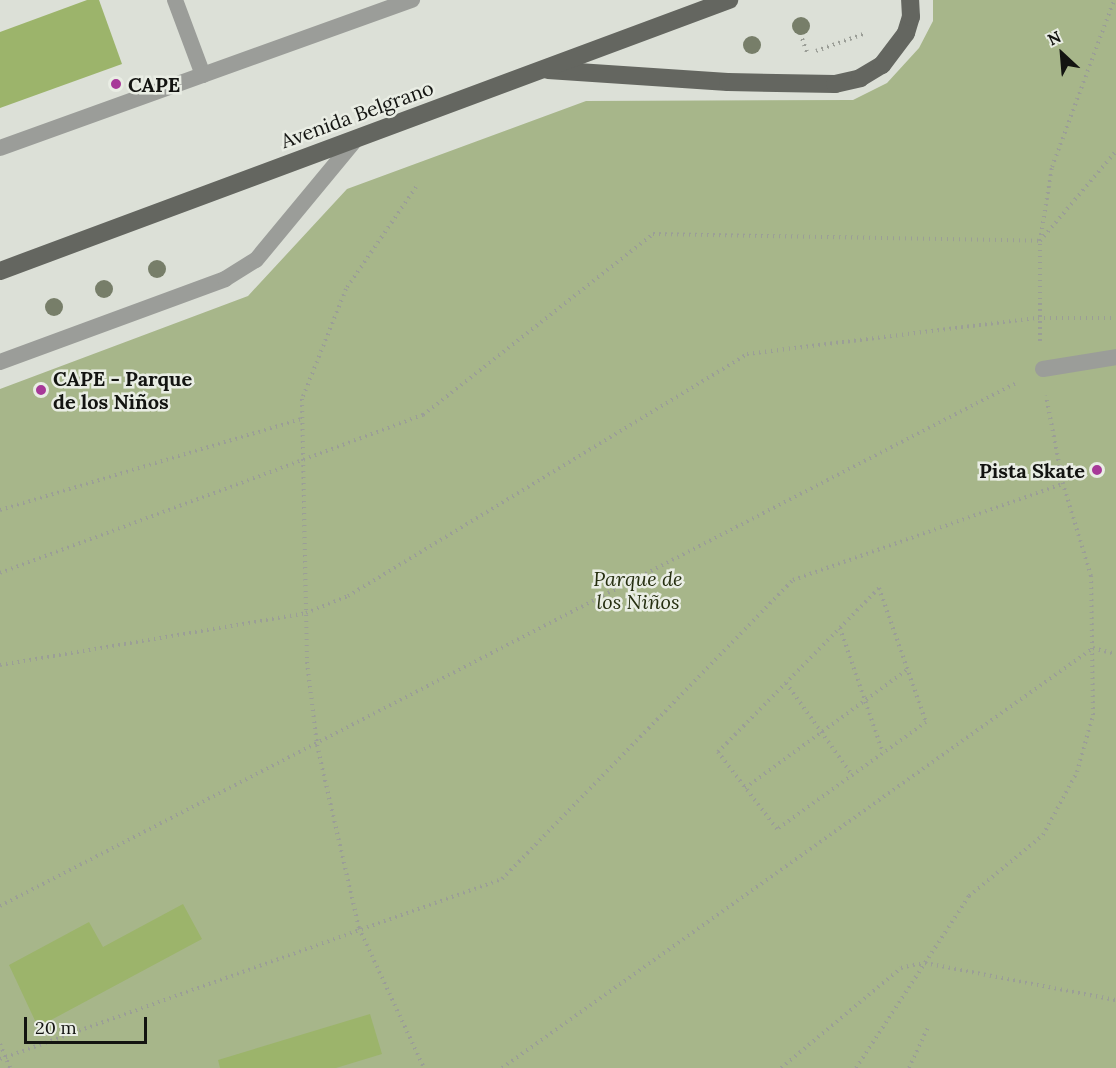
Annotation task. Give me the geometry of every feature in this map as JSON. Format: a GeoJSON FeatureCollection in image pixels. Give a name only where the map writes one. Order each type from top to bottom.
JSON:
{"type":"FeatureCollection","features":[{"type":"Feature","properties":{"kind":"main road","name":"Avenida Belgrano"},"geometry":{"type":"LineString","coordinates":[[0,271],[729,0]]}},
{"type":"Feature","properties":{"kind":"main road"},"geometry":{"type":"LineString","coordinates":[[541,69],[729,82],[835,84],[860,78],[882,65],[906,33],[911,17],[910,0]]}},
{"type":"Feature","properties":{"kind":"lane"},"geometry":{"type":"LineString","coordinates":[[175,0],[203,75]]}},
{"type":"Feature","properties":{"kind":"lane"},"geometry":{"type":"LineString","coordinates":[[0,148],[412,0]]}},
{"type":"Feature","properties":{"kind":"lane"},"geometry":{"type":"LineString","coordinates":[[0,362],[225,279],[256,260],[357,138]]}},
{"type":"Feature","properties":{"kind":"lane"},"geometry":{"type":"LineString","coordinates":[[1043,369],[1116,357]]}},
{"type":"Feature","properties":{"kind":"path"},"geometry":{"type":"LineString","coordinates":[[856,1068],[969,896],[1043,835],[1077,772],[1093,715],[1091,576],[1063,484],[1050,430],[1038,318],[1040,241],[1052,167],[1114,0]]}},
{"type":"Feature","properties":{"kind":"path"},"geometry":{"type":"LineString","coordinates":[[796,22],[808,54]]}},
{"type":"Feature","properties":{"kind":"path"},"geometry":{"type":"LineString","coordinates":[[799,57],[878,29]]}},
{"type":"Feature","properties":{"kind":"path"},"geometry":{"type":"LineString","coordinates":[[1040,241],[1116,151]]}},
{"type":"Feature","properties":{"kind":"path"},"geometry":{"type":"LineString","coordinates":[[416,187],[346,289],[302,399],[302,418],[307,662],[317,745],[359,928],[424,1068]]}},
{"type":"Feature","properties":{"kind":"path"},"geometry":{"type":"LineString","coordinates":[[0,573],[303,462],[423,415],[653,234],[1040,241]]}},
{"type":"Feature","properties":{"kind":"path"},"geometry":{"type":"LineString","coordinates":[[0,665],[306,613],[348,596],[747,354],[1038,318],[1116,318]]}},
{"type":"Feature","properties":{"kind":"path"},"geometry":{"type":"LineString","coordinates":[[0,906],[317,745],[1043,369]]}},
{"type":"Feature","properties":{"kind":"path"},"geometry":{"type":"LineString","coordinates":[[0,510],[302,418]]}},
{"type":"Feature","properties":{"kind":"path"},"geometry":{"type":"LineString","coordinates":[[0,1059],[359,928],[502,879],[793,580],[1063,484]]}},
{"type":"Feature","properties":{"kind":"path"},"geometry":{"type":"LineString","coordinates":[[879,588],[926,722],[777,829],[718,752],[840,628],[879,588]]}},
{"type":"Feature","properties":{"kind":"path"},"geometry":{"type":"LineString","coordinates":[[840,628],[883,753]]}},
{"type":"Feature","properties":{"kind":"path"},"geometry":{"type":"LineString","coordinates":[[1093,648],[1116,654]]}},
{"type":"Feature","properties":{"kind":"path"},"geometry":{"type":"LineString","coordinates":[[502,1068],[1093,648]]}},
{"type":"Feature","properties":{"kind":"path"},"geometry":{"type":"LineString","coordinates":[[746,788],[908,669]]}},
{"type":"Feature","properties":{"kind":"path"},"geometry":{"type":"LineString","coordinates":[[786,683],[852,776]]}},
{"type":"Feature","properties":{"kind":"path"},"geometry":{"type":"LineString","coordinates":[[781,1068],[901,968],[925,963],[1116,1000]]}},
{"type":"Feature","properties":{"kind":"path"},"geometry":{"type":"LineString","coordinates":[[909,1068],[929,1025]]}},
{"type":"Feature","properties":{"kind":"path"},"geometry":{"type":"LineString","coordinates":[[0,1044],[10,1068]]}},
{"type":"Feature","properties":{"kind":"green space","name":"Parque de los Niños"},"geometry":{"type":"Polygon","coordinates":[[[933,0],[1116,0],[1116,1068],[0,1068],[0,389],[248,296],[347,189],[586,101],[853,100],[887,83],[919,48],[933,21],[933,0]]]}},
{"type":"Feature","properties":{"kind":"building"},"geometry":{"type":"Polygon","coordinates":[[[87,0],[99,0],[122,64],[0,108],[0,32],[87,0]]]}},
{"type":"Feature","properties":{"kind":"building"},"geometry":{"type":"Polygon","coordinates":[[[183,904],[202,939],[38,1027],[9,965],[89,922],[103,947],[183,904]]]}},
{"type":"Feature","properties":{"kind":"building"},"geometry":{"type":"Polygon","coordinates":[[[370,1014],[382,1054],[336,1068],[220,1068],[218,1060],[370,1014]]]}},
{"type":"Feature","properties":{"kind":"place","name":"CAPE"},"geometry":{"type":"Point","coordinates":[116,84]}},
{"type":"Feature","properties":{"kind":"place","name":"CAPE - Parque de los Niños"},"geometry":{"type":"Point","coordinates":[41,390]}},
{"type":"Feature","properties":{"kind":"place","name":"Pista Skate"},"geometry":{"type":"Point","coordinates":[1097,470]}}]}
